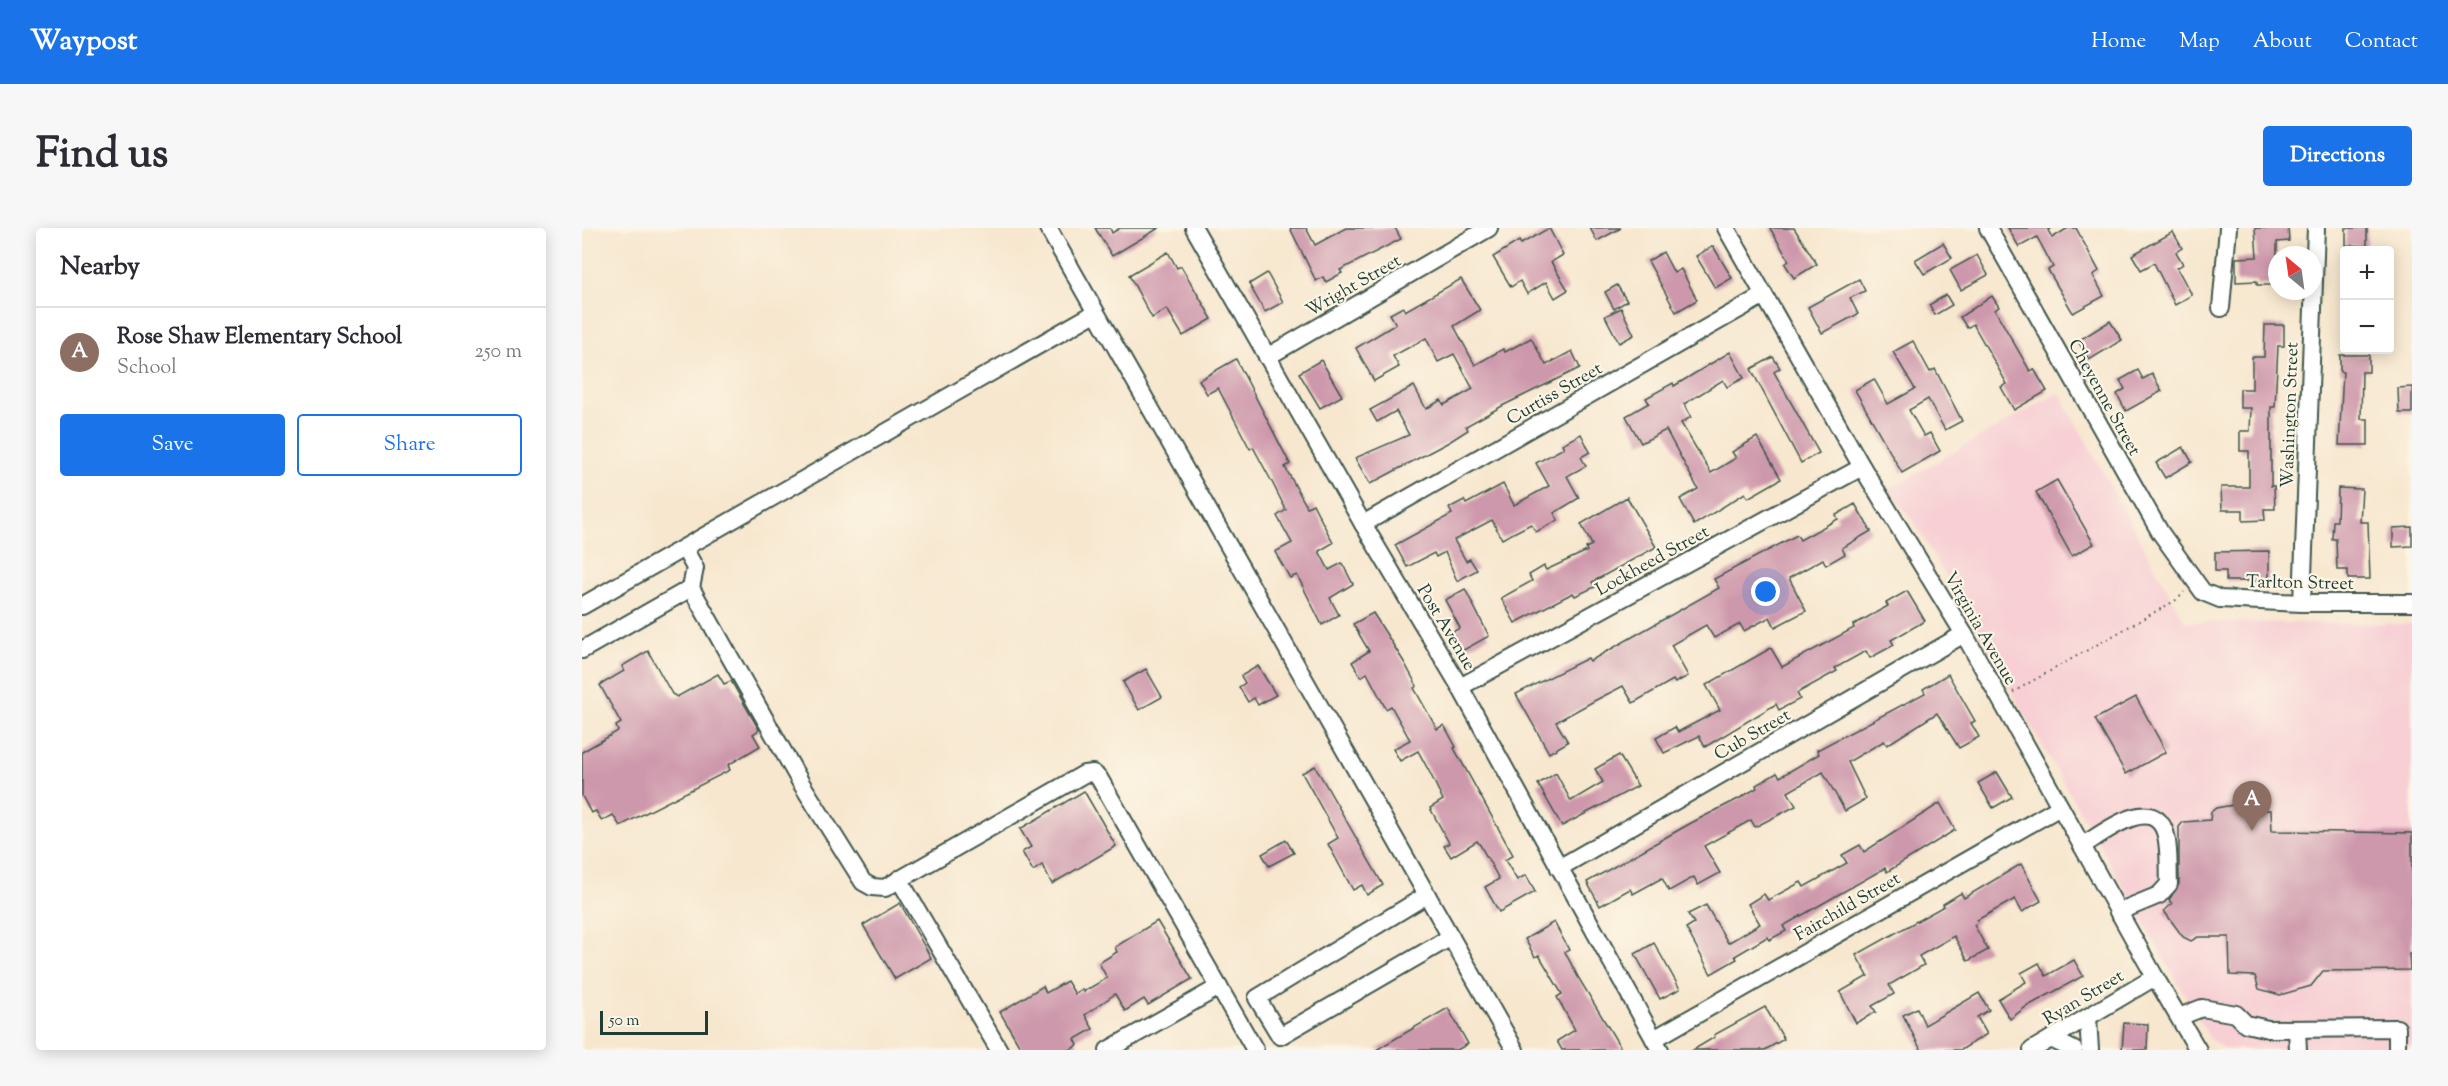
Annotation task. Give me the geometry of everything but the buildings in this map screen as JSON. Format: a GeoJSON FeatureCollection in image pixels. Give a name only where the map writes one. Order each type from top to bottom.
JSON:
{"type":"FeatureCollection","features":[{"type":"Feature","properties":{"kind":"street"},"geometry":{"type":"LineString","coordinates":[[1048,228],[1515,1050]]}},
{"type":"Feature","properties":{"kind":"street","name":"Post Avenue"},"geometry":{"type":"LineString","coordinates":[[1194,228],[1363,524],[1460,687],[1657,1045]]}},
{"type":"Feature","properties":{"kind":"street","name":"Wright Street"},"geometry":{"type":"LineString","coordinates":[[1267,357],[1490,228]]}},
{"type":"Feature","properties":{"kind":"street","name":"Virginia Avenue"},"geometry":{"type":"LineString","coordinates":[[1726,228],[1862,467],[1964,634],[2118,912],[2198,1050]]}},
{"type":"Feature","properties":{"kind":"street","name":"Cheyenne Street"},"geometry":{"type":"LineString","coordinates":[[1988,228],[2160,532],[2193,582]]}},
{"type":"Feature","properties":{"kind":"street"},"geometry":{"type":"LineString","coordinates":[[2221,308],[2228,228]]}},
{"type":"Feature","properties":{"kind":"street","name":"Washington Street"},"geometry":{"type":"LineString","coordinates":[[2302,603],[2316,228]]}},
{"type":"Feature","properties":{"kind":"street","name":"Curtiss Street"},"geometry":{"type":"LineString","coordinates":[[1363,524],[1764,295]]}},
{"type":"Feature","properties":{"kind":"street"},"geometry":{"type":"LineString","coordinates":[[582,606],[1095,313]]}},
{"type":"Feature","properties":{"kind":"street","name":"Lockheed Street"},"geometry":{"type":"LineString","coordinates":[[1460,687],[1862,467]]}},
{"type":"Feature","properties":{"kind":"street"},"geometry":{"type":"LineString","coordinates":[[684,548],[695,568],[691,588],[801,783],[863,882],[872,887],[885,888],[1084,774],[1093,773],[1099,777],[1255,1050]]}},
{"type":"Feature","properties":{"kind":"street","name":"Tarlton Street"},"geometry":{"type":"LineString","coordinates":[[2193,582],[2203,592],[2220,599],[2302,603],[2412,603]]}},
{"type":"Feature","properties":{"kind":"street"},"geometry":{"type":"LineString","coordinates":[[582,650],[691,588]]}},
{"type":"Feature","properties":{"kind":"street","name":"Cub Street"},"geometry":{"type":"LineString","coordinates":[[1559,868],[1964,634]]}},
{"type":"Feature","properties":{"kind":"street","name":"Fairchild Street"},"geometry":{"type":"LineString","coordinates":[[1657,1045],[2060,807]]}},
{"type":"Feature","properties":{"kind":"street"},"geometry":{"type":"LineString","coordinates":[[2082,846],[2134,816],[2146,814],[2158,821],[2165,832],[2169,884],[2159,895],[2118,912]]}},
{"type":"Feature","properties":{"kind":"street"},"geometry":{"type":"LineString","coordinates":[[900,879],[999,1050]]}},
{"type":"Feature","properties":{"kind":"street"},"geometry":{"type":"LineString","coordinates":[[1427,896],[1257,998],[1280,1036],[1451,937]]}},
{"type":"Feature","properties":{"kind":"street","name":"Ryan Street"},"geometry":{"type":"LineString","coordinates":[[2032,1050],[2155,977]]}},
{"type":"Feature","properties":{"kind":"street"},"geometry":{"type":"LineString","coordinates":[[1108,1050],[1219,987]]}},
{"type":"Feature","properties":{"kind":"street"},"geometry":{"type":"LineString","coordinates":[[2179,1017],[2202,1008],[2236,1014],[2246,1024],[2256,1028],[2397,1028],[2397,1050]]}},
{"type":"Feature","properties":{"kind":"street"},"geometry":{"type":"LineString","coordinates":[[2088,1018],[2090,1050]]}},
{"type":"Feature","properties":{"kind":"street"},"geometry":{"type":"LineString","coordinates":[[2297,1029],[2298,1050]]}},
{"type":"Feature","properties":{"kind":"street"},"geometry":{"type":"LineString","coordinates":[[2051,1039],[2074,1050]]}},
{"type":"Feature","properties":{"kind":"path"},"geometry":{"type":"LineString","coordinates":[[2000,699],[2178,599],[2193,582]]}},
{"type":"Feature","properties":{"kind":"shaded area"},"geometry":{"type":"Polygon","coordinates":[[[2059,392],[2185,622],[2412,624],[2412,1046],[2226,1050],[2210,1039],[1915,523],[1887,490],[2059,392]]]}},
{"type":"Feature","properties":{"kind":"place","name":"Rose Shaw Elementary School"},"geometry":{"type":"Point","coordinates":[2252,831]}}]}
